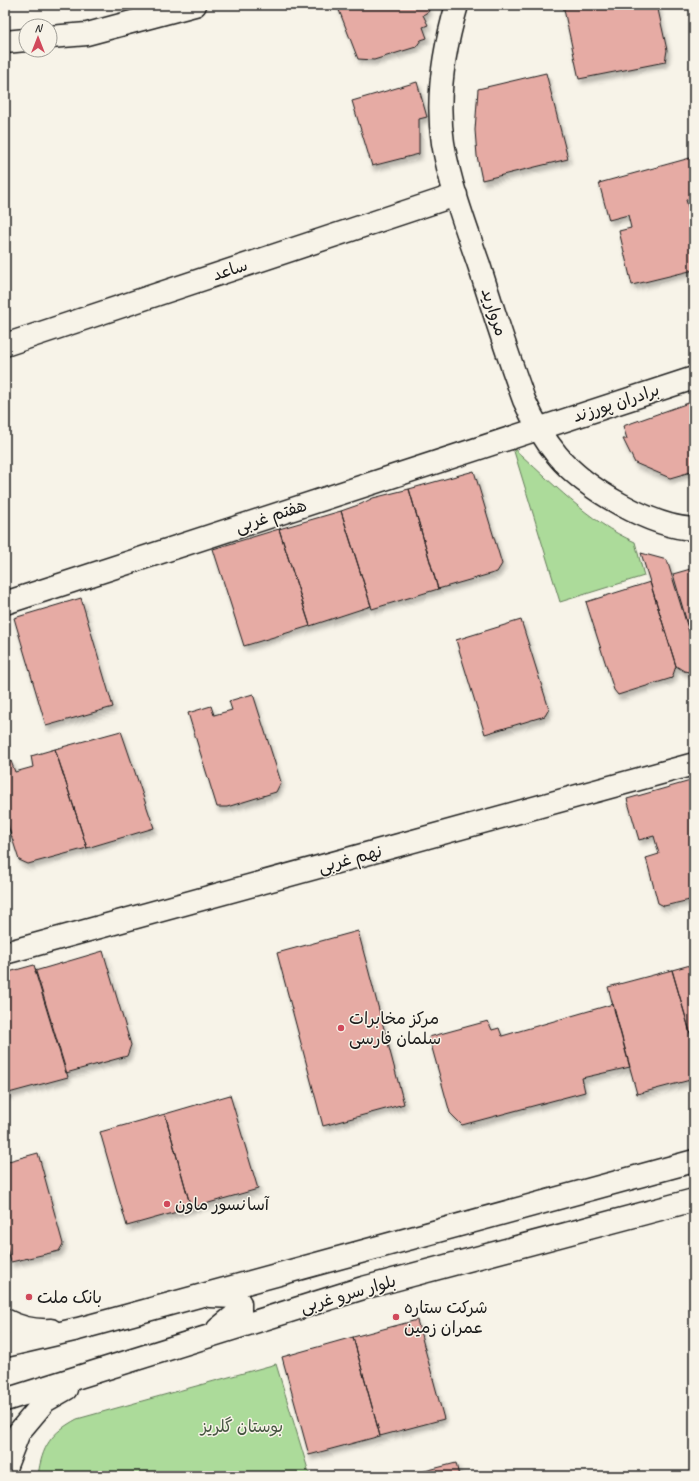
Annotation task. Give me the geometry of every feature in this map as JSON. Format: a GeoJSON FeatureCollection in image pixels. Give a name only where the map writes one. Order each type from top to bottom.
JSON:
{"type":"FeatureCollection","features":[{"type":"Feature","properties":{"kind":"street"},"geometry":{"type":"LineString","coordinates":[[58,36],[87,34],[195,5]]}},
{"type":"Feature","properties":{"kind":"street","name":"مروارید"},"geometry":{"type":"LineString","coordinates":[[457,5],[445,57],[441,113],[443,142],[456,195],[514,374],[537,429],[558,456],[604,494],[630,509],[656,521],[681,528],[694,529]]}},
{"type":"Feature","properties":{"kind":"street"},"geometry":{"type":"LineString","coordinates":[[5,42],[18,41]]}},
{"type":"Feature","properties":{"kind":"street","name":"ساعد"},"geometry":{"type":"LineString","coordinates":[[5,345],[456,195]]}},
{"type":"Feature","properties":{"kind":"street","name":"برادران پورزند"},"geometry":{"type":"LineString","coordinates":[[537,429],[694,378]]}},
{"type":"Feature","properties":{"kind":"street","name":"هفتم غربی"},"geometry":{"type":"LineString","coordinates":[[5,603],[537,429]]}},
{"type":"Feature","properties":{"kind":"street","name":"نهم غربی"},"geometry":{"type":"LineString","coordinates":[[5,953],[694,764]]}},
{"type":"Feature","properties":{"kind":"street"},"geometry":{"type":"LineString","coordinates":[[5,1346],[78,1329],[694,1161]]}},
{"type":"Feature","properties":{"kind":"street","name":"بلوار سرو غربی"},"geometry":{"type":"LineString","coordinates":[[5,1400],[363,1288],[694,1200]]}},
{"type":"Feature","properties":{"kind":"street"},"geometry":{"type":"LineString","coordinates":[[200,1296],[236,1297],[240,1304],[240,1312],[211,1335]]}},
{"type":"Feature","properties":{"kind":"street"},"geometry":{"type":"LineString","coordinates":[[5,1320],[15,1325],[36,1330],[78,1329]]}},
{"type":"Feature","properties":{"kind":"street"},"geometry":{"type":"LineString","coordinates":[[5,1468],[20,1432],[45,1401],[95,1372]]}},
{"type":"Feature","properties":{"kind":"green space"},"geometry":{"type":"Polygon","coordinates":[[[513,448],[571,500],[601,524],[635,542],[644,576],[560,602],[513,448]]]}},
{"type":"Feature","properties":{"kind":"green space","name":"بوستان گلریز"},"geometry":{"type":"Polygon","coordinates":[[[276,1364],[310,1476],[38,1476],[42,1456],[49,1442],[60,1430],[77,1419],[276,1364]]]}},
{"type":"Feature","properties":{"kind":"building"},"geometry":{"type":"Polygon","coordinates":[[[337,5],[427,5],[429,11],[423,15],[428,25],[423,27],[427,38],[421,40],[416,47],[374,60],[358,59],[337,5]]]}},
{"type":"Feature","properties":{"kind":"building"},"geometry":{"type":"Polygon","coordinates":[[[563,5],[657,5],[667,50],[665,62],[579,79],[563,5]]]}},
{"type":"Feature","properties":{"kind":"building"},"geometry":{"type":"Polygon","coordinates":[[[546,73],[568,159],[482,180],[477,156],[475,130],[478,89],[546,73]]]}},
{"type":"Feature","properties":{"kind":"building"},"geometry":{"type":"Polygon","coordinates":[[[417,82],[427,117],[419,119],[419,154],[372,166],[352,101],[417,82]]]}},
{"type":"Feature","properties":{"kind":"building"},"geometry":{"type":"Polygon","coordinates":[[[690,158],[694,171],[694,198],[686,200],[690,213],[694,212],[694,270],[632,285],[619,231],[631,228],[628,215],[609,220],[599,183],[690,158]]]}},
{"type":"Feature","properties":{"kind":"building"},"geometry":{"type":"Polygon","coordinates":[[[694,401],[694,471],[670,478],[635,463],[623,439],[627,439],[623,426],[694,401]]]}},
{"type":"Feature","properties":{"kind":"building"},"geometry":{"type":"Polygon","coordinates":[[[474,471],[502,564],[497,572],[438,589],[409,489],[474,471]]]}},
{"type":"Feature","properties":{"kind":"building"},"geometry":{"type":"Polygon","coordinates":[[[409,489],[438,589],[372,609],[341,511],[373,498],[409,489]]]}},
{"type":"Feature","properties":{"kind":"building"},"geometry":{"type":"Polygon","coordinates":[[[341,511],[371,606],[310,626],[279,529],[341,511]]]}},
{"type":"Feature","properties":{"kind":"building"},"geometry":{"type":"Polygon","coordinates":[[[279,529],[310,626],[244,646],[213,549],[279,529]]]}},
{"type":"Feature","properties":{"kind":"building"},"geometry":{"type":"Polygon","coordinates":[[[641,553],[667,560],[694,648],[694,673],[684,671],[676,666],[641,553]]]}},
{"type":"Feature","properties":{"kind":"building"},"geometry":{"type":"Polygon","coordinates":[[[694,568],[694,647],[673,574],[694,568]]]}},
{"type":"Feature","properties":{"kind":"building"},"geometry":{"type":"Polygon","coordinates":[[[650,582],[676,666],[672,678],[618,695],[614,690],[586,602],[650,582]]]}},
{"type":"Feature","properties":{"kind":"building"},"geometry":{"type":"Polygon","coordinates":[[[81,598],[113,707],[46,726],[14,618],[81,598]]]}},
{"type":"Feature","properties":{"kind":"building"},"geometry":{"type":"Polygon","coordinates":[[[521,620],[549,709],[545,716],[485,734],[456,640],[521,620]]]}},
{"type":"Feature","properties":{"kind":"building"},"geometry":{"type":"Polygon","coordinates":[[[253,694],[281,782],[276,792],[227,807],[217,807],[188,713],[211,706],[214,715],[232,710],[229,701],[253,694]]]}},
{"type":"Feature","properties":{"kind":"building"},"geometry":{"type":"Polygon","coordinates":[[[121,731],[154,828],[87,848],[55,749],[121,731]]]}},
{"type":"Feature","properties":{"kind":"building"},"geometry":{"type":"Polygon","coordinates":[[[55,749],[87,848],[28,864],[19,860],[5,816],[5,763],[11,761],[15,772],[33,767],[31,756],[55,749]]]}},
{"type":"Feature","properties":{"kind":"building"},"geometry":{"type":"Polygon","coordinates":[[[694,780],[694,899],[664,906],[658,903],[646,858],[659,854],[654,836],[639,840],[627,799],[694,780]]]}},
{"type":"Feature","properties":{"kind":"building","name":"مرکز مخابرات سلمان فارسی"},"geometry":{"type":"Polygon","coordinates":[[[358,931],[404,1104],[323,1126],[277,953],[358,931]]]}},
{"type":"Feature","properties":{"kind":"building"},"geometry":{"type":"Polygon","coordinates":[[[103,951],[131,1045],[127,1056],[66,1073],[35,971],[103,951]]]}},
{"type":"Feature","properties":{"kind":"building"},"geometry":{"type":"Polygon","coordinates":[[[694,964],[694,1046],[672,970],[694,964]]]}},
{"type":"Feature","properties":{"kind":"building"},"geometry":{"type":"Polygon","coordinates":[[[34,965],[68,1077],[5,1094],[5,973],[34,965]]]}},
{"type":"Feature","properties":{"kind":"building"},"geometry":{"type":"Polygon","coordinates":[[[672,970],[694,1046],[694,1079],[637,1094],[608,987],[672,970]]]}},
{"type":"Feature","properties":{"kind":"building"},"geometry":{"type":"Polygon","coordinates":[[[613,1004],[630,1067],[582,1078],[585,1092],[462,1125],[450,1113],[429,1037],[488,1021],[492,1030],[499,1028],[502,1036],[613,1004]]]}},
{"type":"Feature","properties":{"kind":"building"},"geometry":{"type":"Polygon","coordinates":[[[230,1095],[258,1189],[191,1208],[165,1114],[230,1095]]]}},
{"type":"Feature","properties":{"kind":"building"},"geometry":{"type":"Polygon","coordinates":[[[165,1114],[191,1208],[127,1226],[100,1132],[165,1114]]]}},
{"type":"Feature","properties":{"kind":"building"},"geometry":{"type":"Polygon","coordinates":[[[38,1153],[63,1244],[59,1251],[11,1262],[5,1241],[5,1162],[38,1153]]]}},
{"type":"Feature","properties":{"kind":"building"},"geometry":{"type":"Polygon","coordinates":[[[417,1320],[444,1419],[380,1436],[353,1337],[417,1320]]]}},
{"type":"Feature","properties":{"kind":"building"},"geometry":{"type":"Polygon","coordinates":[[[353,1337],[380,1436],[309,1455],[282,1357],[353,1337]]]}},
{"type":"Feature","properties":{"kind":"building"},"geometry":{"type":"Polygon","coordinates":[[[456,1463],[459,1476],[405,1476],[456,1463]]]}},
{"type":"Feature","properties":{"kind":"place","name":"مرکز مخابرات سلمان فارسی"},"geometry":{"type":"Point","coordinates":[341,1028]}},
{"type":"Feature","properties":{"kind":"place","name":"آسانسور ماون"},"geometry":{"type":"Point","coordinates":[167,1204]}},
{"type":"Feature","properties":{"kind":"place","name":"بانک ملت"},"geometry":{"type":"Point","coordinates":[29,1297]}},
{"type":"Feature","properties":{"kind":"place","name":"شرکت ستاره عمران زمین"},"geometry":{"type":"Point","coordinates":[396,1317]}}]}
